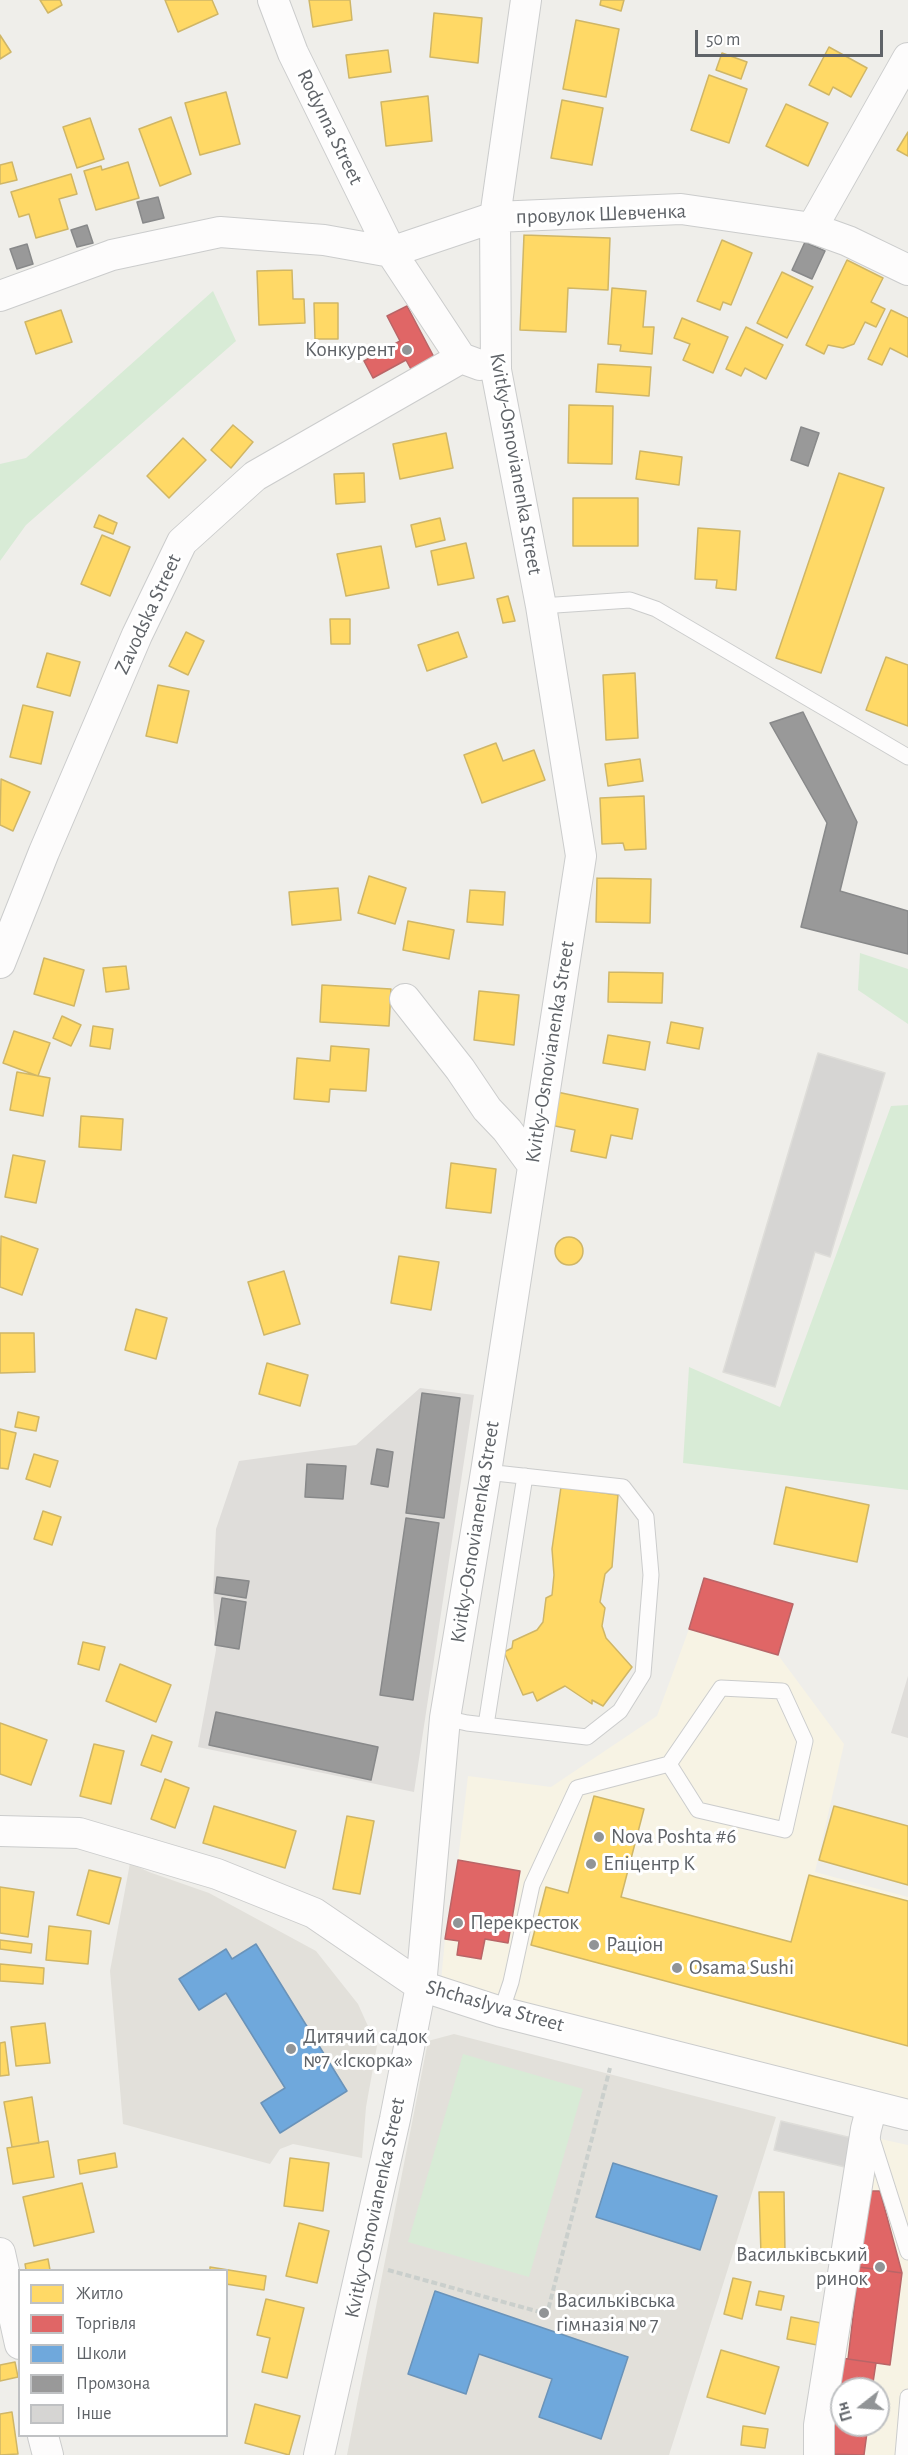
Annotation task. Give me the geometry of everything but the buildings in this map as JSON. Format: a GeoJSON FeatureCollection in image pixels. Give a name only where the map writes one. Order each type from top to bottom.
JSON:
{"type":"FeatureCollection","features":[{"type":"Feature","properties":{"kind":"street","name":"Rodynna Street"},"geometry":{"type":"LineString","coordinates":[[273,0],[293,53],[391,252],[460,358]]}},
{"type":"Feature","properties":{"kind":"street","name":"Kvitky-Osnovianenka Street"},"geometry":{"type":"LineString","coordinates":[[319,2455],[394,2119],[421,1986],[445,1718],[486,1472],[581,856],[541,606],[496,370],[495,217],[526,0]]}},
{"type":"Feature","properties":{"kind":"street"},"geometry":{"type":"LineString","coordinates":[[813,228],[908,58]]}},
{"type":"Feature","properties":{"kind":"street","name":"провулок Шевченка"},"geometry":{"type":"LineString","coordinates":[[391,252],[495,217],[681,209],[813,228],[848,241],[908,270]]}},
{"type":"Feature","properties":{"kind":"street"},"geometry":{"type":"LineString","coordinates":[[0,296],[112,255],[220,232],[324,240],[391,252]]}},
{"type":"Feature","properties":{"kind":"street"},"geometry":{"type":"LineString","coordinates":[[460,358],[496,370]]}},
{"type":"Feature","properties":{"kind":"street","name":"Zavodska Street"},"geometry":{"type":"LineString","coordinates":[[0,963],[44,852],[132,646],[182,542],[255,476],[394,399],[460,358]]}},
{"type":"Feature","properties":{"kind":"street"},"geometry":{"type":"LineString","coordinates":[[405,999],[460,1069],[487,1109],[507,1130],[532,1164]]}},
{"type":"Feature","properties":{"kind":"street","name":"Shchaslyva Street"},"geometry":{"type":"LineString","coordinates":[[0,1831],[79,1833],[217,1874],[314,1913],[421,1986],[501,2012],[908,2115]]}},
{"type":"Feature","properties":{"kind":"street"},"geometry":{"type":"LineString","coordinates":[[819,2455],[819,2425],[864,2139],[872,2106]]}},
{"type":"Feature","properties":{"kind":"street"},"geometry":{"type":"LineString","coordinates":[[0,2253],[18,2335]]}},
{"type":"Feature","properties":{"kind":"street"},"geometry":{"type":"LineString","coordinates":[[0,2355],[18,2350]]}},
{"type":"Feature","properties":{"kind":"street"},"geometry":{"type":"LineString","coordinates":[[43,2437],[48,2455]]}},
{"type":"Feature","properties":{"kind":"lane"},"geometry":{"type":"LineString","coordinates":[[541,606],[630,600],[656,609],[908,757]]}},
{"type":"Feature","properties":{"kind":"lane"},"geometry":{"type":"LineString","coordinates":[[445,1718],[587,1737],[620,1711],[643,1674],[651,1575],[646,1517],[623,1487],[486,1472]]}},
{"type":"Feature","properties":{"kind":"lane"},"geometry":{"type":"LineString","coordinates":[[486,1725],[525,1476]]}},
{"type":"Feature","properties":{"kind":"lane"},"geometry":{"type":"LineString","coordinates":[[501,2012],[511,1983],[532,1885],[578,1788],[669,1764],[721,1688],[782,1691],[805,1741],[785,1830],[698,1810],[669,1764]]}},
{"type":"Feature","properties":{"kind":"lane"},"geometry":{"type":"LineString","coordinates":[[872,2106],[869,2129],[908,2252]]}},
{"type":"Feature","properties":{"kind":"lane"},"geometry":{"type":"LineString","coordinates":[[903,2455],[908,2397]]}},
{"type":"Feature","properties":{"kind":"path"},"geometry":{"type":"LineString","coordinates":[[387,2270],[548,2313],[610,2066]]}},
{"type":"Feature","properties":{"kind":"shaded area"},"geometry":{"type":"Polygon","coordinates":[[[420,1388],[474,1395],[414,1792],[198,1747],[216,1650],[213,1593],[216,1529],[239,1461],[356,1445],[420,1388]]]}},
{"type":"Feature","properties":{"kind":"shaded area"},"geometry":{"type":"Polygon","coordinates":[[[704,1578],[793,1604],[778,1655],[844,1744],[815,1872],[908,1897],[908,2115],[440,1992],[445,1939],[458,1860],[468,1776],[551,1787],[657,1716],[689,1629],[704,1578]]]}},
{"type":"Feature","properties":{"kind":"shaded area"},"geometry":{"type":"Polygon","coordinates":[[[908,1676],[908,1738],[891,1733],[908,1676]]]}},
{"type":"Feature","properties":{"kind":"shaded area"},"geometry":{"type":"Polygon","coordinates":[[[130,1863],[209,1893],[316,1951],[358,2004],[377,2046],[366,2107],[362,2158],[293,2144],[280,2149],[270,2164],[123,2124],[110,1971],[130,1863]]]}},
{"type":"Feature","properties":{"kind":"shaded area","name":"Васильківська гімназія № 7"},"geometry":{"type":"Polygon","coordinates":[[[454,2034],[776,2117],[669,2455],[347,2455],[428,2041],[454,2034]]]}},
{"type":"Feature","properties":{"kind":"shaded area","name":"Васильківський ринок"},"geometry":{"type":"Polygon","coordinates":[[[872,2137],[908,2145],[908,2455],[824,2455],[830,2415],[830,2437],[890,2437],[890,2377],[836,2377],[872,2137]]]}},
{"type":"Feature","properties":{"kind":"green space"},"geometry":{"type":"Polygon","coordinates":[[[213,291],[236,341],[26,525],[0,561],[0,464],[26,458],[213,291]]]}},
{"type":"Feature","properties":{"kind":"green space"},"geometry":{"type":"Polygon","coordinates":[[[860,953],[908,969],[908,1024],[858,990],[860,953]]]}},
{"type":"Feature","properties":{"kind":"green space"},"geometry":{"type":"Polygon","coordinates":[[[908,1105],[908,1490],[683,1463],[689,1367],[780,1407],[891,1106],[908,1105]]]}},
{"type":"Feature","properties":{"kind":"green space"},"geometry":{"type":"Polygon","coordinates":[[[463,2054],[583,2089],[529,2277],[408,2242],[463,2054]]]}},
{"type":"Feature","properties":{"kind":"place","name":"Конкурент"},"geometry":{"type":"Point","coordinates":[407,350]}},
{"type":"Feature","properties":{"kind":"place","name":"Nova Poshta #6"},"geometry":{"type":"Point","coordinates":[599,1837]}},
{"type":"Feature","properties":{"kind":"place","name":"Епіцентр К"},"geometry":{"type":"Point","coordinates":[591,1864]}},
{"type":"Feature","properties":{"kind":"place","name":"Перекресток"},"geometry":{"type":"Point","coordinates":[458,1923]}},
{"type":"Feature","properties":{"kind":"place","name":"Раціон"},"geometry":{"type":"Point","coordinates":[594,1945]}},
{"type":"Feature","properties":{"kind":"place","name":"Osama Sushi"},"geometry":{"type":"Point","coordinates":[677,1968]}},
{"type":"Feature","properties":{"kind":"place","name":"Дитячий садок №7 «Іскорка»"},"geometry":{"type":"Point","coordinates":[291,2049]}},
{"type":"Feature","properties":{"kind":"place","name":"Васильківський ринок"},"geometry":{"type":"Point","coordinates":[880,2267]}},
{"type":"Feature","properties":{"kind":"place","name":"Васильківська гімназія № 7"},"geometry":{"type":"Point","coordinates":[544,2313]}}]}
